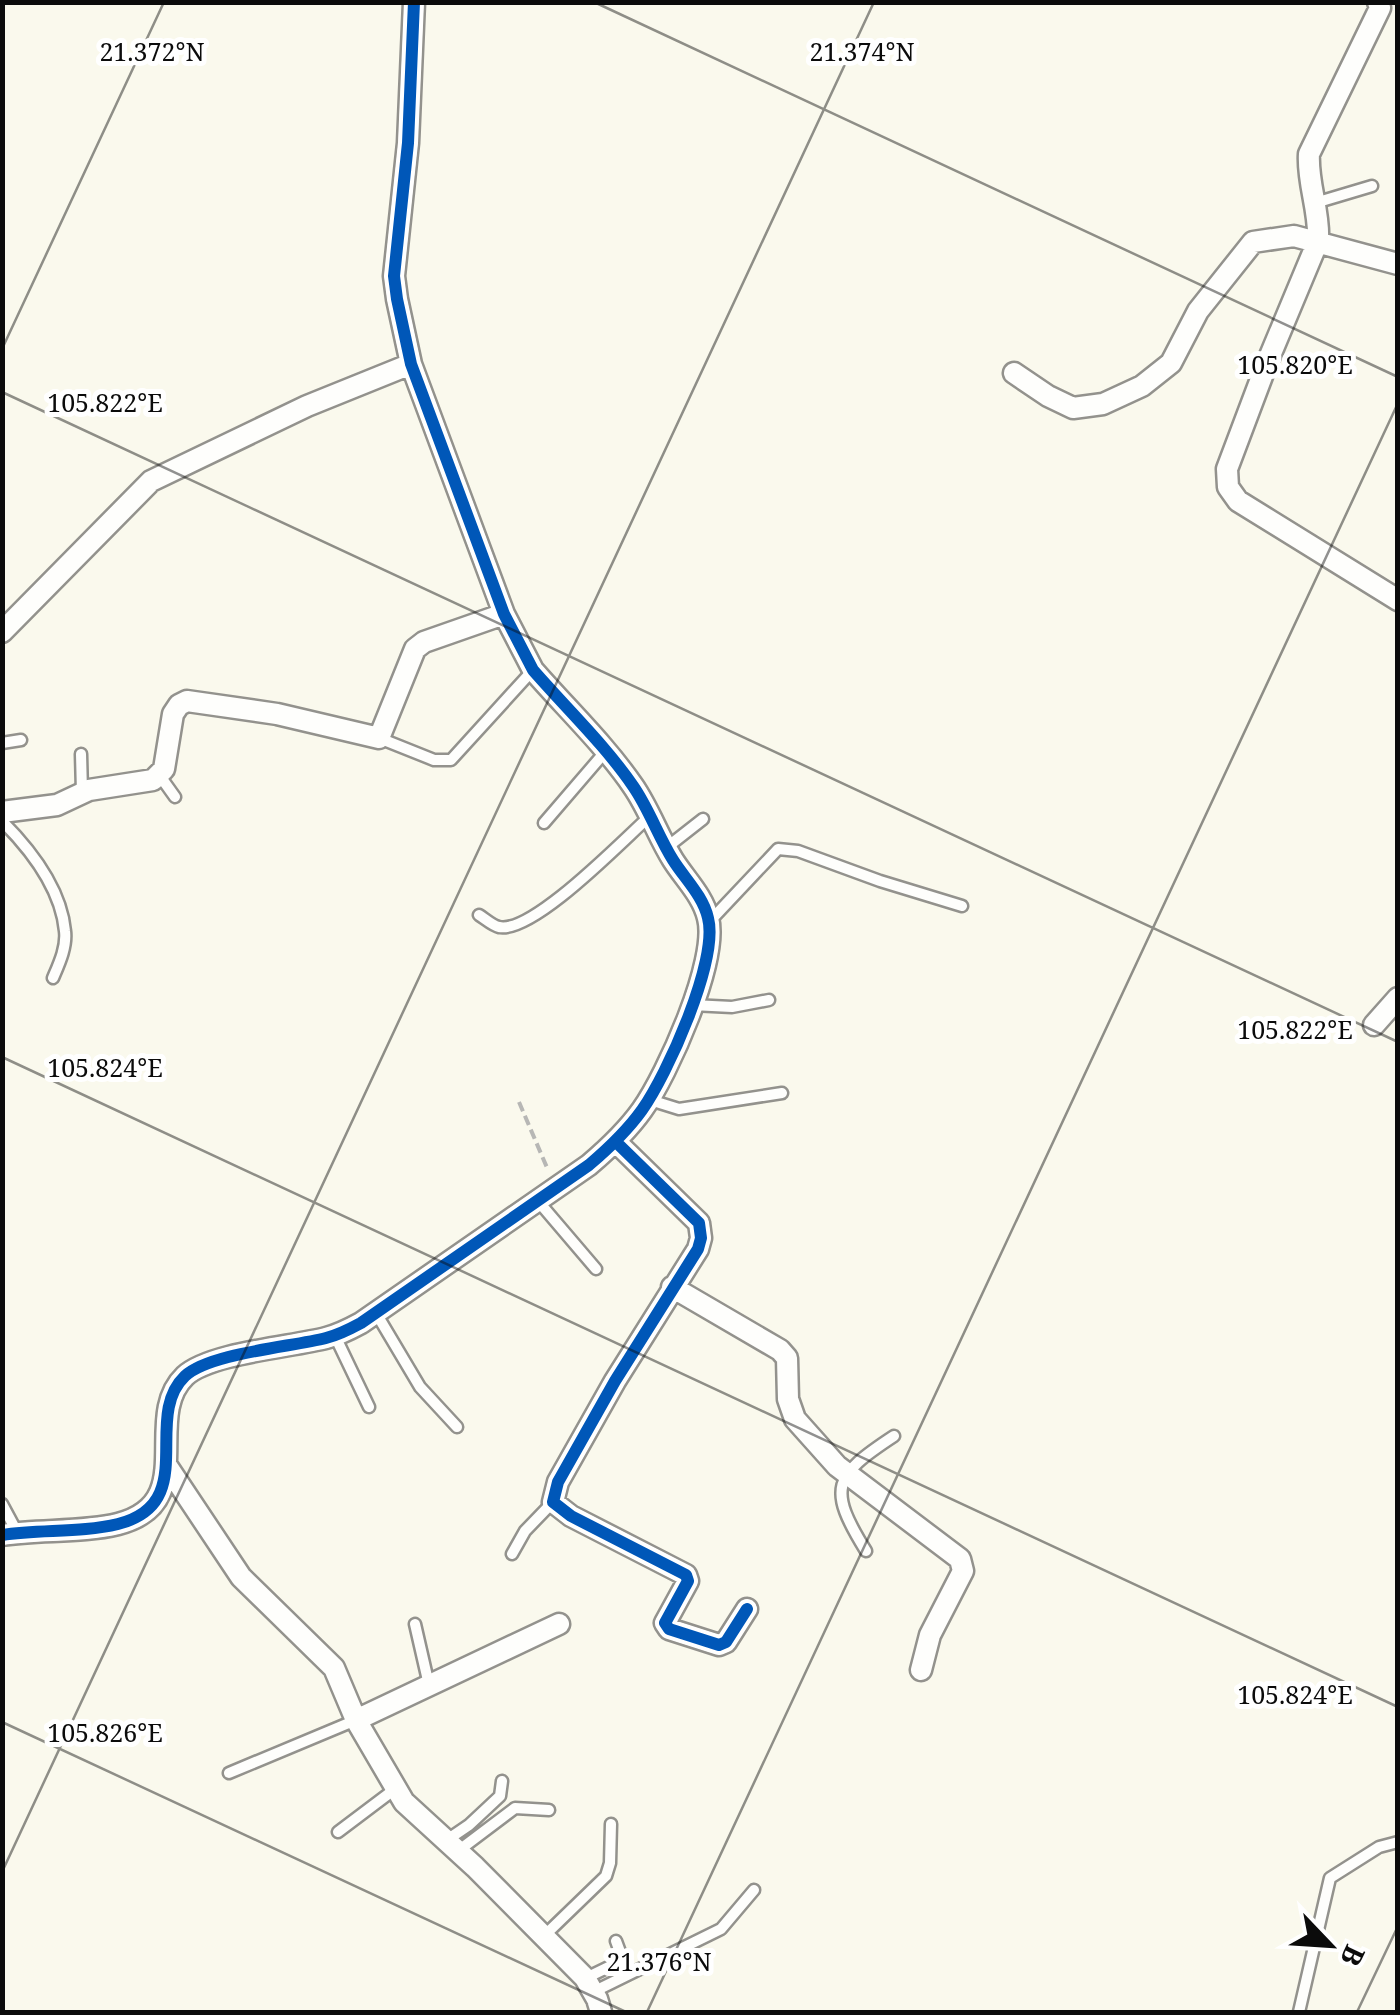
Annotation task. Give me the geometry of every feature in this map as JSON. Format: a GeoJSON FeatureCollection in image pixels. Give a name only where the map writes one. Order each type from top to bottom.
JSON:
{"type":"FeatureCollection","features":[{"type":"Feature","properties":{"kind":"street"},"geometry":{"type":"LineString","coordinates":[[10,1534],[116,1524],[135,1518],[152,1505],[164,1485],[168,1410],[174,1390],[185,1376],[199,1366],[219,1360],[334,1335],[376,1313],[616,1142],[648,1100],[673,1055],[710,942],[710,922],[702,902],[666,848],[632,783],[533,670],[504,614],[412,364],[394,276],[408,143],[414,2]]}},
{"type":"Feature","properties":{"kind":"street"},"geometry":{"type":"LineString","coordinates":[[1378,2],[1380,8],[1308,154],[1318,241],[1227,468],[1228,487],[1238,501],[1398,600]]}},
{"type":"Feature","properties":{"kind":"street"},"geometry":{"type":"LineString","coordinates":[[1014,372],[1072,408],[1103,404],[1142,386],[1172,363],[1198,311],[1253,242],[1294,236],[1398,264]]}},
{"type":"Feature","properties":{"kind":"street"},"geometry":{"type":"LineString","coordinates":[[7,623],[151,481],[306,406],[412,364]]}},
{"type":"Feature","properties":{"kind":"street"},"geometry":{"type":"LineString","coordinates":[[2,812],[57,806],[82,793],[160,776],[174,714],[187,701],[290,716],[379,738],[414,648],[504,614]]}},
{"type":"Feature","properties":{"kind":"street"},"geometry":{"type":"LineString","coordinates":[[1374,1025],[1398,998]]}},
{"type":"Feature","properties":{"kind":"street"},"geometry":{"type":"LineString","coordinates":[[616,1142],[698,1223],[701,1238],[558,1482],[553,1502],[570,1516],[686,1575],[688,1581],[666,1623],[670,1629],[719,1646],[726,1642],[747,1608]]}},
{"type":"Feature","properties":{"kind":"street"},"geometry":{"type":"LineString","coordinates":[[672,1287],[780,1350],[788,1358],[790,1410],[846,1473],[912,1520],[963,1565],[930,1635],[921,1670]]}},
{"type":"Feature","properties":{"kind":"street"},"geometry":{"type":"LineString","coordinates":[[167,1466],[241,1577],[325,1656],[395,1789],[543,1936],[593,1994]]}},
{"type":"Feature","properties":{"kind":"street"},"geometry":{"type":"LineString","coordinates":[[356,1720],[559,1624]]}},
{"type":"Feature","properties":{"kind":"lane"},"geometry":{"type":"LineString","coordinates":[[1314,204],[1372,186]]}},
{"type":"Feature","properties":{"kind":"lane"},"geometry":{"type":"LineString","coordinates":[[379,738],[434,760],[450,760],[533,670]]}},
{"type":"Feature","properties":{"kind":"lane"},"geometry":{"type":"LineString","coordinates":[[2,743],[21,740]]}},
{"type":"Feature","properties":{"kind":"lane"},"geometry":{"type":"LineString","coordinates":[[544,823],[605,752]]}},
{"type":"Feature","properties":{"kind":"lane"},"geometry":{"type":"LineString","coordinates":[[81,754],[82,793]]}},
{"type":"Feature","properties":{"kind":"lane"},"geometry":{"type":"LineString","coordinates":[[160,776],[175,797]]}},
{"type":"Feature","properties":{"kind":"lane"},"geometry":{"type":"LineString","coordinates":[[478,915],[499,927],[520,924],[545,910],[650,816]]}},
{"type":"Feature","properties":{"kind":"lane"},"geometry":{"type":"LineString","coordinates":[[666,848],[704,818]]}},
{"type":"Feature","properties":{"kind":"lane"},"geometry":{"type":"LineString","coordinates":[[2,821],[28,847],[55,893],[66,933],[53,978]]}},
{"type":"Feature","properties":{"kind":"lane"},"geometry":{"type":"LineString","coordinates":[[710,922],[778,849],[798,851],[962,906]]}},
{"type":"Feature","properties":{"kind":"lane"},"geometry":{"type":"LineString","coordinates":[[691,1005],[732,1007],[769,1000]]}},
{"type":"Feature","properties":{"kind":"lane"},"geometry":{"type":"LineString","coordinates":[[648,1100],[679,1109],[782,1092]]}},
{"type":"Feature","properties":{"kind":"lane"},"geometry":{"type":"LineString","coordinates":[[538,1201],[596,1269]]}},
{"type":"Feature","properties":{"kind":"lane"},"geometry":{"type":"LineString","coordinates":[[376,1313],[420,1387],[457,1427]]}},
{"type":"Feature","properties":{"kind":"lane"},"geometry":{"type":"LineString","coordinates":[[334,1335],[369,1407]]}},
{"type":"Feature","properties":{"kind":"lane"},"geometry":{"type":"LineString","coordinates":[[866,1551],[844,1516],[839,1496],[846,1473],[860,1458],[894,1436]]}},
{"type":"Feature","properties":{"kind":"lane"},"geometry":{"type":"LineString","coordinates":[[512,1554],[525,1530],[553,1502]]}},
{"type":"Feature","properties":{"kind":"lane"},"geometry":{"type":"LineString","coordinates":[[2,1504],[10,1534]]}},
{"type":"Feature","properties":{"kind":"lane"},"geometry":{"type":"LineString","coordinates":[[415,1624],[430,1686]]}},
{"type":"Feature","properties":{"kind":"lane"},"geometry":{"type":"LineString","coordinates":[[229,1773],[356,1720]]}},
{"type":"Feature","properties":{"kind":"lane"},"geometry":{"type":"LineString","coordinates":[[452,1846],[500,1796],[502,1781]]}},
{"type":"Feature","properties":{"kind":"lane"},"geometry":{"type":"LineString","coordinates":[[338,1832],[395,1789]]}},
{"type":"Feature","properties":{"kind":"lane"},"geometry":{"type":"LineString","coordinates":[[452,1846],[515,1808],[548,1810]]}},
{"type":"Feature","properties":{"kind":"lane"},"geometry":{"type":"LineString","coordinates":[[543,1936],[606,1876],[611,1824]]}},
{"type":"Feature","properties":{"kind":"lane"},"geometry":{"type":"LineString","coordinates":[[1300,2012],[1330,1878],[1378,1847],[1398,1842]]}},
{"type":"Feature","properties":{"kind":"lane"},"geometry":{"type":"LineString","coordinates":[[593,1994],[721,1929],[754,1890]]}},
{"type":"Feature","properties":{"kind":"lane"},"geometry":{"type":"LineString","coordinates":[[593,1994],[624,1960],[616,1941]]}},
{"type":"Feature","properties":{"kind":"path"},"geometry":{"type":"LineString","coordinates":[[519,1102],[556,1188]]}},
{"type":"Feature","properties":{"kind":"cycle path"},"geometry":{"type":"LineString","coordinates":[[2,1535],[104,1527],[143,1513],[157,1498],[164,1479],[168,1414],[173,1394],[185,1376],[213,1362],[326,1338],[357,1325],[589,1165],[642,1110],[677,1045],[699,988],[709,937],[702,902],[622,771],[533,670],[504,614],[411,364],[394,276],[408,143],[414,2]]}},
{"type":"Feature","properties":{"kind":"cycle path"},"geometry":{"type":"LineString","coordinates":[[616,1142],[699,1223],[701,1238],[558,1482],[553,1502],[571,1516],[686,1575],[688,1581],[665,1623],[669,1629],[719,1645],[726,1642],[747,1609]]}}]}
